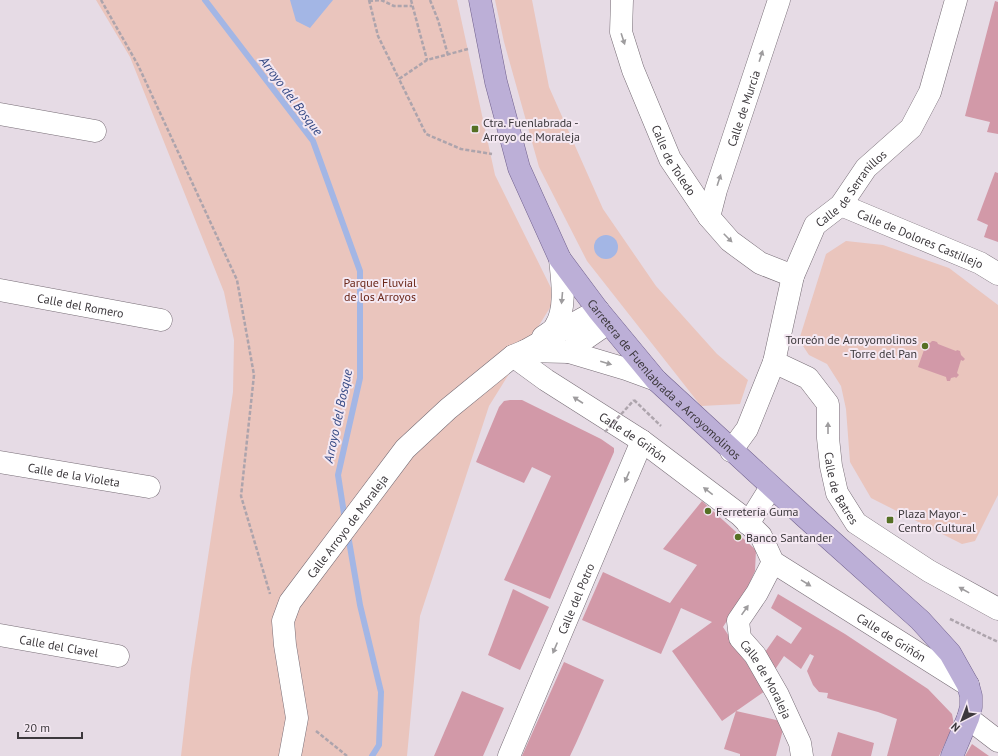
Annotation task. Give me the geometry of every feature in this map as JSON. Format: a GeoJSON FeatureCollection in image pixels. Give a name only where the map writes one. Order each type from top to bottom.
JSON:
{"type":"FeatureCollection","features":[{"type":"Feature","properties":{"kind":"main road","name":"Carretera de Fuenlabrada a Arroyomolinos"},"geometry":{"type":"LineString","coordinates":[[480,0],[496,82],[519,168],[560,259],[603,316],[656,380],[771,487],[920,620],[950,653],[968,685]]}},
{"type":"Feature","properties":{"kind":"main road"},"geometry":{"type":"LineString","coordinates":[[952,756],[971,707],[971,696],[968,685]]}},
{"type":"Feature","properties":{"kind":"street","name":"Calle de Toledo"},"geometry":{"type":"LineString","coordinates":[[622,0],[621,32],[633,70],[670,159],[709,217],[730,241],[760,263],[793,276]]}},
{"type":"Feature","properties":{"kind":"street","name":"Calle de Murcia"},"geometry":{"type":"LineString","coordinates":[[709,217],[716,190],[780,0]]}},
{"type":"Feature","properties":{"kind":"street","name":"Calle de Serranillos"},"geometry":{"type":"LineString","coordinates":[[731,450],[747,429],[774,362],[793,276],[815,225],[841,205],[866,168],[912,128],[930,92],[956,0]]}},
{"type":"Feature","properties":{"kind":"street"},"geometry":{"type":"LineString","coordinates":[[0,114],[95,131]]}},
{"type":"Feature","properties":{"kind":"street","name":"Calle de Dolores Castillejo"},"geometry":{"type":"LineString","coordinates":[[841,205],[866,214],[980,263],[998,274]]}},
{"type":"Feature","properties":{"kind":"street"},"geometry":{"type":"LineString","coordinates":[[519,353],[555,328],[561,310],[563,287],[560,259]]}},
{"type":"Feature","properties":{"kind":"street","name":"Calle del Romero"},"geometry":{"type":"LineString","coordinates":[[0,290],[161,320]]}},
{"type":"Feature","properties":{"kind":"street"},"geometry":{"type":"LineString","coordinates":[[519,353],[603,316]]}},
{"type":"Feature","properties":{"kind":"street"},"geometry":{"type":"LineString","coordinates":[[569,352],[582,341],[603,316]]}},
{"type":"Feature","properties":{"kind":"street"},"geometry":{"type":"LineString","coordinates":[[519,353],[569,352],[626,369],[656,380]]}},
{"type":"Feature","properties":{"kind":"street","name":"Calle Arroyo de Moraleja"},"geometry":{"type":"LineString","coordinates":[[290,756],[297,718],[285,645],[281,601],[405,449],[448,409],[496,368],[519,353]]}},
{"type":"Feature","properties":{"kind":"street","name":"Calle de Griñón"},"geometry":{"type":"LineString","coordinates":[[519,353],[546,380],[642,441],[740,515],[761,536],[773,562],[968,685]]}},
{"type":"Feature","properties":{"kind":"street","name":"Calle de Batres"},"geometry":{"type":"LineString","coordinates":[[774,362],[808,378],[828,404],[828,438],[837,493],[856,523],[929,571],[998,609]]}},
{"type":"Feature","properties":{"kind":"street","name":"Calle del Potro"},"geometry":{"type":"LineString","coordinates":[[509,756],[642,441]]}},
{"type":"Feature","properties":{"kind":"street","name":"Calle de la Violeta"},"geometry":{"type":"LineString","coordinates":[[0,462],[149,487]]}},
{"type":"Feature","properties":{"kind":"street"},"geometry":{"type":"LineString","coordinates":[[748,524],[771,487]]}},
{"type":"Feature","properties":{"kind":"street","name":"Calle de Moraleja"},"geometry":{"type":"LineString","coordinates":[[773,562],[757,593],[738,621],[740,638],[755,655],[778,695],[800,743],[802,756]]}},
{"type":"Feature","properties":{"kind":"street","name":"Calle del Clavel"},"geometry":{"type":"LineString","coordinates":[[0,635],[118,656]]}},
{"type":"Feature","properties":{"kind":"street"},"geometry":{"type":"LineString","coordinates":[[968,718],[998,725]]}},
{"type":"Feature","properties":{"kind":"street"},"geometry":{"type":"LineString","coordinates":[[968,718],[998,741]]}},
{"type":"Feature","properties":{"kind":"path"},"geometry":{"type":"LineString","coordinates":[[101,0],[138,65],[237,280],[254,374],[241,496],[281,601]]}},
{"type":"Feature","properties":{"kind":"path"},"geometry":{"type":"LineString","coordinates":[[412,6],[394,6],[381,0],[369,0],[378,36],[426,134],[461,149],[492,154]]}},
{"type":"Feature","properties":{"kind":"path"},"geometry":{"type":"LineString","coordinates":[[411,0],[427,60]]}},
{"type":"Feature","properties":{"kind":"path"},"geometry":{"type":"LineString","coordinates":[[430,0],[448,55]]}},
{"type":"Feature","properties":{"kind":"path"},"geometry":{"type":"LineString","coordinates":[[399,79],[427,60],[489,44]]}},
{"type":"Feature","properties":{"kind":"path"},"geometry":{"type":"LineString","coordinates":[[606,432],[634,400],[666,431]]}},
{"type":"Feature","properties":{"kind":"path"},"geometry":{"type":"LineString","coordinates":[[943,616],[998,642]]}},
{"type":"Feature","properties":{"kind":"path"},"geometry":{"type":"LineString","coordinates":[[324,737],[347,756]]}},
{"type":"Feature","properties":{"kind":"green space","name":"Parque Fluvial de los Arroyos"},"geometry":{"type":"Polygon","coordinates":[[[96,0],[457,0],[495,175],[556,298],[489,406],[420,616],[407,756],[181,756],[191,669],[233,392],[234,340],[224,292],[130,57],[96,0]]]}},
{"type":"Feature","properties":{"kind":"green space"},"geometry":{"type":"Polygon","coordinates":[[[495,0],[532,0],[549,87],[603,209],[656,286],[717,354],[748,380],[740,404],[701,406],[587,261],[539,167],[504,42],[495,0]]]}},
{"type":"Feature","properties":{"kind":"green space"},"geometry":{"type":"Polygon","coordinates":[[[846,241],[883,245],[949,268],[998,305],[998,495],[975,541],[962,544],[871,498],[850,462],[846,409],[841,386],[827,364],[809,355],[799,340],[826,254],[846,241]]]}},
{"type":"Feature","properties":{"kind":"water"},"geometry":{"type":"Polygon","coordinates":[[[290,0],[333,0],[310,28],[296,21],[290,0]]]}},
{"type":"Feature","properties":{"kind":"water"},"geometry":{"type":"Polygon","coordinates":[[[606,235],[614,239],[618,247],[614,255],[606,259],[598,255],[594,247],[598,239],[606,235]]]}},
{"type":"Feature","properties":{"kind":"building"},"geometry":{"type":"Polygon","coordinates":[[[995,1],[998,2],[998,134],[987,132],[990,122],[965,116],[995,1]]]}},
{"type":"Feature","properties":{"kind":"building"},"geometry":{"type":"Polygon","coordinates":[[[995,172],[998,173],[998,242],[984,237],[988,225],[977,220],[995,172]]]}},
{"type":"Feature","properties":{"kind":"building"},"geometry":{"type":"Polygon","coordinates":[[[932,341],[956,351],[960,351],[961,355],[965,359],[963,361],[961,360],[957,373],[959,375],[956,378],[951,378],[950,381],[947,381],[946,377],[918,367],[925,347],[923,345],[926,342],[930,343],[932,341]]]}},
{"type":"Feature","properties":{"kind":"building"},"geometry":{"type":"Polygon","coordinates":[[[522,400],[601,439],[614,448],[614,452],[550,599],[504,580],[551,476],[532,467],[524,483],[476,462],[499,407],[504,401],[522,400]]]}},
{"type":"Feature","properties":{"kind":"building"},"geometry":{"type":"Polygon","coordinates":[[[702,501],[756,550],[755,571],[746,591],[723,627],[765,691],[722,721],[672,651],[712,622],[681,608],[661,654],[582,620],[603,572],[670,603],[697,565],[663,549],[702,501]]]}},
{"type":"Feature","properties":{"kind":"building"},"geometry":{"type":"Polygon","coordinates":[[[513,589],[549,607],[520,670],[488,655],[513,589]]]}},
{"type":"Feature","properties":{"kind":"building"},"geometry":{"type":"Polygon","coordinates":[[[778,594],[845,634],[928,689],[952,714],[954,724],[939,756],[887,756],[897,719],[878,712],[827,698],[828,693],[819,692],[813,685],[807,671],[814,656],[810,654],[801,669],[784,656],[774,671],[763,655],[777,635],[791,644],[802,628],[771,608],[778,594]]]}},
{"type":"Feature","properties":{"kind":"building"},"geometry":{"type":"Polygon","coordinates":[[[564,662],[604,680],[577,741],[570,756],[522,756],[564,662]]]}},
{"type":"Feature","properties":{"kind":"building"},"geometry":{"type":"Polygon","coordinates":[[[462,691],[504,708],[483,756],[434,756],[462,691]]]}},
{"type":"Feature","properties":{"kind":"building"},"geometry":{"type":"Polygon","coordinates":[[[736,711],[785,722],[776,756],[740,756],[740,754],[724,749],[736,711]]]}},
{"type":"Feature","properties":{"kind":"building"},"geometry":{"type":"Polygon","coordinates":[[[838,732],[874,743],[871,756],[831,756],[838,732]]]}},
{"type":"Feature","properties":{"kind":"building"},"geometry":{"type":"Polygon","coordinates":[[[972,744],[989,756],[965,756],[972,744]]]}},
{"type":"Feature","properties":{"kind":"waterway","name":"Arroyo del Bosque"},"geometry":{"type":"LineString","coordinates":[[205,0],[313,141],[360,271],[360,378],[338,475],[345,520]]}},
{"type":"Feature","properties":{"kind":"waterway","name":"Arroyo del Bosque"},"geometry":{"type":"LineString","coordinates":[[348,535],[360,605],[381,692],[379,745],[372,756]]}},
{"type":"Feature","properties":{"kind":"place","name":"Ctra. Fuenlabrada - Arroyo de Moraleja"},"geometry":{"type":"Point","coordinates":[475,129]}},
{"type":"Feature","properties":{"kind":"place","name":"Torreón de Arroyomolinos - Torre del Pan"},"geometry":{"type":"Point","coordinates":[925,346]}},
{"type":"Feature","properties":{"kind":"place","name":"Ferretería Guma"},"geometry":{"type":"Point","coordinates":[708,511]}},
{"type":"Feature","properties":{"kind":"place","name":"Plaza Mayor - Centro Cultural"},"geometry":{"type":"Point","coordinates":[890,520]}},
{"type":"Feature","properties":{"kind":"place","name":"Banco Santander"},"geometry":{"type":"Point","coordinates":[738,537]}}]}
